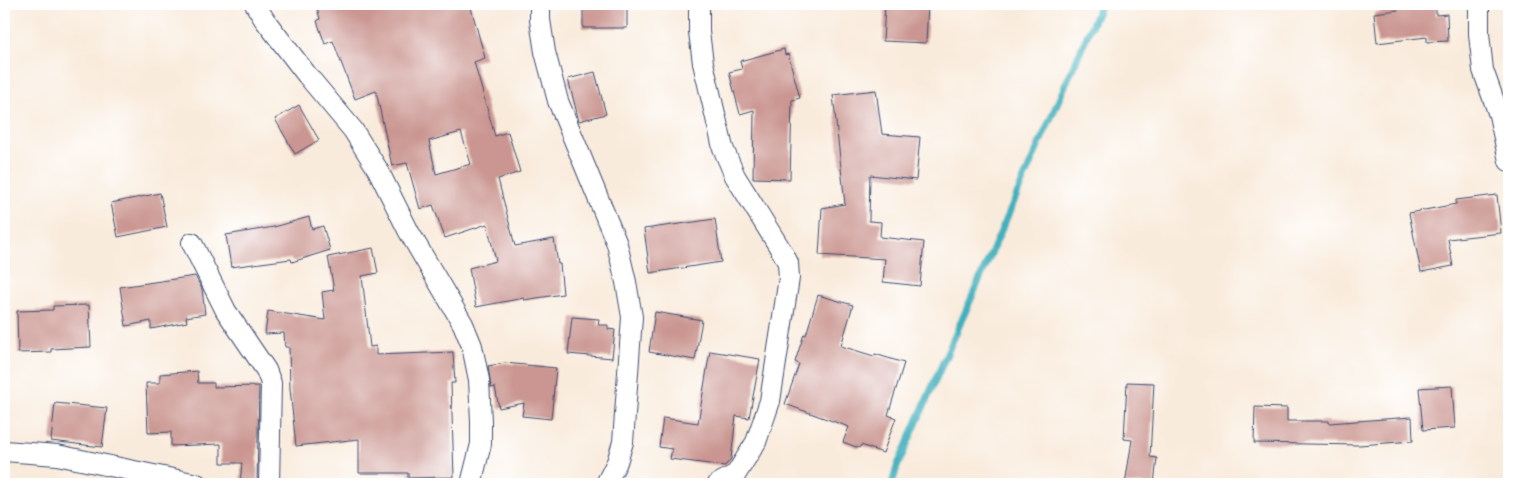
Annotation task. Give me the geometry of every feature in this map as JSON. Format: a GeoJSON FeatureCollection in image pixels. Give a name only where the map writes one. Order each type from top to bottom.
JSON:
{"type":"FeatureCollection","features":[{"type":"Feature","properties":{"kind":"street"},"geometry":{"type":"LineString","coordinates":[[255,4],[307,76],[353,130],[378,170],[409,232],[463,324],[472,346],[479,380],[481,444],[471,484]]}},
{"type":"Feature","properties":{"kind":"street"},"geometry":{"type":"LineString","coordinates":[[540,4],[540,20],[545,52],[558,101],[617,244],[632,317],[623,442],[617,462],[606,484]]}},
{"type":"Feature","properties":{"kind":"street"},"geometry":{"type":"LineString","coordinates":[[699,4],[703,63],[722,148],[735,176],[783,253],[788,263],[789,278],[770,401],[756,442],[736,474],[718,484]]}},
{"type":"Feature","properties":{"kind":"street"},"geometry":{"type":"LineString","coordinates":[[1479,4],[1479,34],[1483,70],[1499,115],[1509,161]]}},
{"type":"Feature","properties":{"kind":"street"},"geometry":{"type":"LineString","coordinates":[[192,243],[226,311],[266,370],[271,383],[269,484]]}},
{"type":"Feature","properties":{"kind":"street"},"geometry":{"type":"LineString","coordinates":[[4,451],[57,455],[197,484]]}},
{"type":"Feature","properties":{"kind":"building"},"geometry":{"type":"Polygon","coordinates":[[[329,4],[470,4],[485,58],[474,62],[495,136],[508,132],[520,172],[498,179],[515,246],[554,239],[558,264],[560,264],[563,294],[524,300],[524,298],[476,307],[469,268],[496,261],[487,224],[445,238],[433,205],[420,209],[407,163],[392,166],[376,91],[355,99],[333,41],[325,44],[317,21],[320,19],[317,8],[329,4]],[[461,132],[429,141],[436,174],[471,164],[461,132]]]}},
{"type":"Feature","properties":{"kind":"building"},"geometry":{"type":"Polygon","coordinates":[[[583,4],[627,4],[627,28],[583,28],[583,4]]]}},
{"type":"Feature","properties":{"kind":"building"},"geometry":{"type":"Polygon","coordinates":[[[885,4],[928,4],[926,43],[883,41],[885,4]]]}},
{"type":"Feature","properties":{"kind":"building"},"geometry":{"type":"Polygon","coordinates":[[[1436,7],[1436,15],[1447,14],[1448,41],[1427,42],[1427,37],[1377,43],[1374,13],[1398,10],[1398,8],[1436,7]]]}},
{"type":"Feature","properties":{"kind":"building"},"geometry":{"type":"Polygon","coordinates":[[[784,49],[785,55],[788,54],[800,98],[792,100],[790,179],[753,178],[754,110],[740,114],[729,72],[742,69],[740,61],[784,49]]]}},
{"type":"Feature","properties":{"kind":"building"},"geometry":{"type":"Polygon","coordinates":[[[595,72],[606,114],[579,121],[568,79],[595,72]]]}},
{"type":"Feature","properties":{"kind":"building"},"geometry":{"type":"Polygon","coordinates":[[[876,90],[882,134],[920,137],[916,180],[870,175],[869,221],[881,222],[880,237],[924,242],[920,286],[883,282],[885,259],[819,255],[822,208],[845,204],[833,95],[876,90]]]}},
{"type":"Feature","properties":{"kind":"building"},"geometry":{"type":"Polygon","coordinates":[[[299,105],[319,140],[295,154],[275,119],[299,105]]]}},
{"type":"Feature","properties":{"kind":"building"},"geometry":{"type":"Polygon","coordinates":[[[160,193],[167,227],[118,237],[111,203],[160,193]]]}},
{"type":"Feature","properties":{"kind":"building"},"geometry":{"type":"Polygon","coordinates":[[[1497,195],[1501,233],[1448,239],[1453,266],[1421,272],[1409,213],[1456,204],[1456,200],[1497,195]]]}},
{"type":"Feature","properties":{"kind":"building"},"geometry":{"type":"Polygon","coordinates":[[[309,217],[312,229],[323,226],[330,250],[292,262],[291,259],[231,267],[226,235],[274,227],[309,217]]]}},
{"type":"Feature","properties":{"kind":"building"},"geometry":{"type":"Polygon","coordinates":[[[715,219],[721,262],[650,273],[644,229],[715,219]]]}},
{"type":"Feature","properties":{"kind":"building"},"geometry":{"type":"Polygon","coordinates":[[[373,248],[378,273],[362,276],[370,347],[376,346],[376,355],[453,352],[455,383],[451,383],[454,477],[408,478],[408,473],[359,473],[359,439],[296,446],[290,389],[289,347],[285,347],[284,333],[265,334],[268,311],[325,320],[322,292],[334,290],[328,257],[373,248]]]}},
{"type":"Feature","properties":{"kind":"building"},"geometry":{"type":"Polygon","coordinates":[[[195,276],[202,289],[205,314],[186,317],[187,322],[151,329],[151,321],[126,326],[120,287],[195,276]]]}},
{"type":"Feature","properties":{"kind":"building"},"geometry":{"type":"Polygon","coordinates":[[[818,295],[853,305],[841,346],[904,363],[888,415],[896,418],[883,453],[861,445],[859,448],[843,442],[849,427],[785,404],[799,364],[795,362],[804,334],[806,335],[818,295]]]}},
{"type":"Feature","properties":{"kind":"building"},"geometry":{"type":"Polygon","coordinates":[[[89,305],[91,347],[51,349],[51,352],[18,353],[17,311],[53,310],[53,306],[89,305]]]}},
{"type":"Feature","properties":{"kind":"building"},"geometry":{"type":"Polygon","coordinates":[[[655,312],[702,320],[695,360],[649,352],[655,312]]]}},
{"type":"Feature","properties":{"kind":"building"},"geometry":{"type":"Polygon","coordinates":[[[572,317],[599,319],[598,325],[608,325],[608,329],[615,330],[612,358],[568,354],[572,317]]]}},
{"type":"Feature","properties":{"kind":"building"},"geometry":{"type":"Polygon","coordinates":[[[710,351],[760,359],[749,418],[736,416],[731,459],[725,466],[670,459],[672,449],[659,447],[663,418],[698,423],[710,351]]]}},
{"type":"Feature","properties":{"kind":"building"},"geometry":{"type":"Polygon","coordinates":[[[505,363],[556,368],[551,419],[522,416],[524,403],[499,408],[495,387],[491,388],[488,366],[505,363]]]}},
{"type":"Feature","properties":{"kind":"building"},"geometry":{"type":"Polygon","coordinates":[[[197,371],[198,383],[214,383],[214,387],[259,386],[257,484],[240,483],[242,463],[221,463],[221,444],[171,446],[171,432],[148,433],[146,383],[160,383],[160,374],[197,371]]]}},
{"type":"Feature","properties":{"kind":"building"},"geometry":{"type":"Polygon","coordinates":[[[1127,382],[1154,383],[1150,457],[1157,458],[1154,484],[1125,484],[1132,440],[1124,439],[1127,382]]]}},
{"type":"Feature","properties":{"kind":"building"},"geometry":{"type":"Polygon","coordinates":[[[1452,386],[1455,428],[1423,430],[1419,388],[1452,386]]]}},
{"type":"Feature","properties":{"kind":"building"},"geometry":{"type":"Polygon","coordinates":[[[55,403],[107,408],[102,447],[51,441],[55,403]]]}},
{"type":"Feature","properties":{"kind":"building"},"geometry":{"type":"Polygon","coordinates":[[[1255,407],[1287,408],[1287,421],[1329,421],[1329,423],[1412,417],[1413,441],[1359,445],[1254,443],[1255,407]]]}},
{"type":"Feature","properties":{"kind":"waterway"},"geometry":{"type":"LineString","coordinates":[[892,484],[897,467],[1101,4]]}}]}
